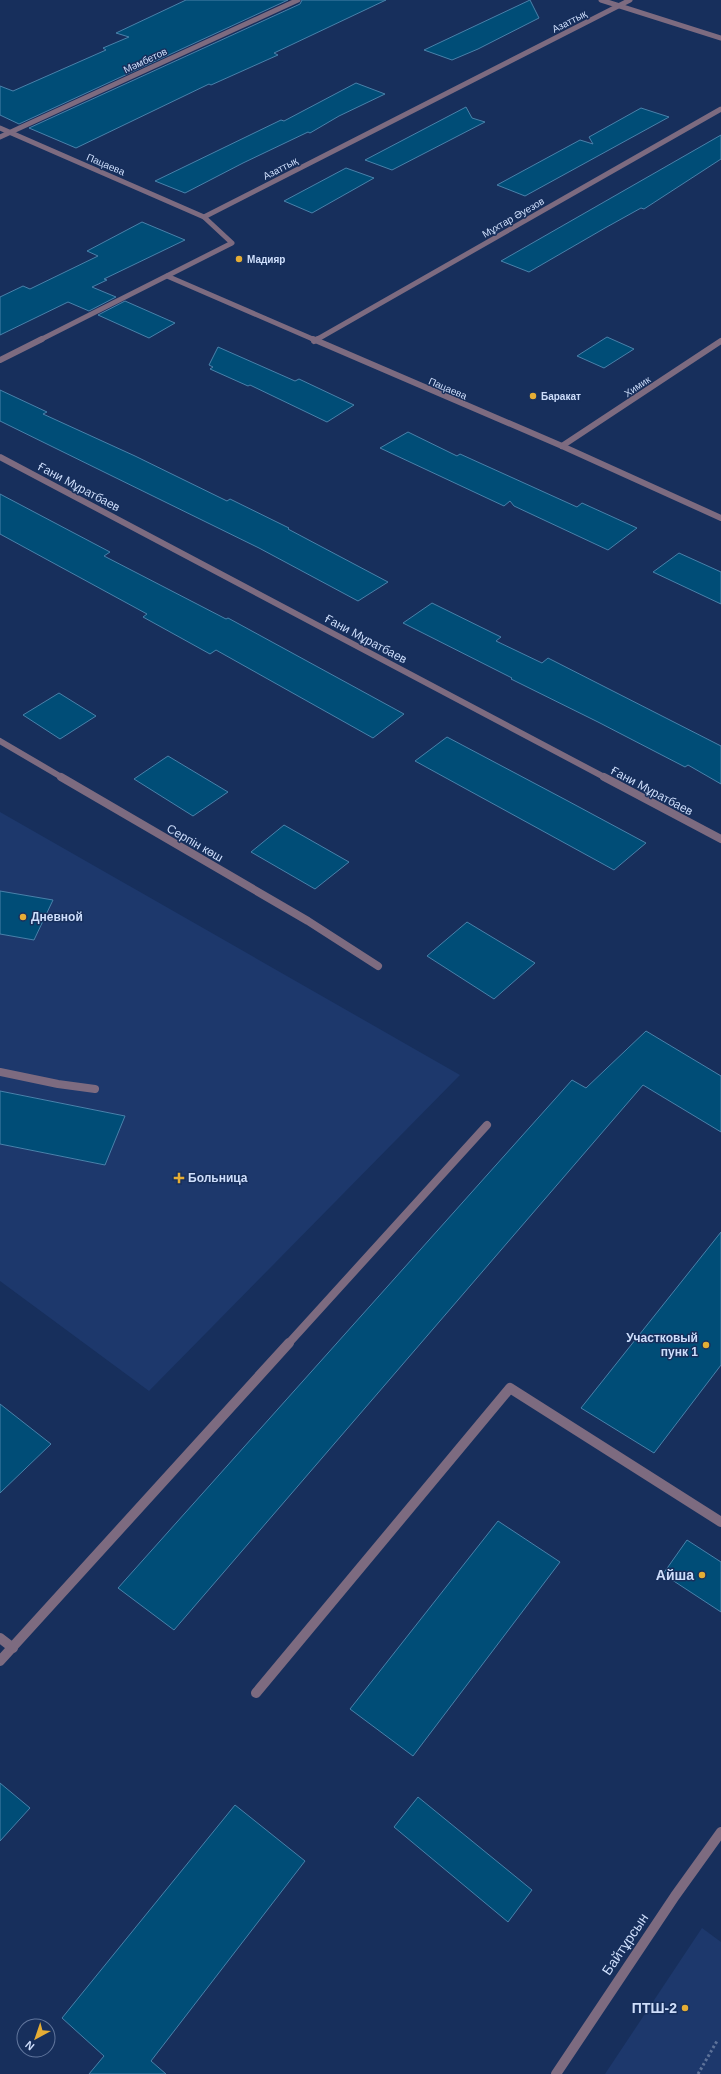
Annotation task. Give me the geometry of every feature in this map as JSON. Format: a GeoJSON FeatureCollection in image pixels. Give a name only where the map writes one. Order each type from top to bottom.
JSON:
{"type":"FeatureCollection","features":[{"type":"Feature","properties":{"kind":"street","name":"Мәмбетов"},"geometry":{"type":"LineString","coordinates":[[0,137],[298,0]]}},
{"type":"Feature","properties":{"kind":"street"},"geometry":{"type":"LineString","coordinates":[[600,0],[721,38]]}},
{"type":"Feature","properties":{"kind":"street","name":"Азаттық"},"geometry":{"type":"LineString","coordinates":[[204,217],[630,0]]}},
{"type":"Feature","properties":{"kind":"street","name":"Мұхтар Әуезов"},"geometry":{"type":"LineString","coordinates":[[314,341],[721,109]]}},
{"type":"Feature","properties":{"kind":"street","name":"Пацаева"},"geometry":{"type":"LineString","coordinates":[[0,128],[204,217]]}},
{"type":"Feature","properties":{"kind":"street"},"geometry":{"type":"LineString","coordinates":[[0,360],[232,243],[204,217]]}},
{"type":"Feature","properties":{"kind":"street","name":"Пацаева"},"geometry":{"type":"LineString","coordinates":[[167,276],[314,341],[562,446],[721,518]]}},
{"type":"Feature","properties":{"kind":"street","name":"Химик"},"geometry":{"type":"LineString","coordinates":[[562,446],[721,341]]}},
{"type":"Feature","properties":{"kind":"street","name":"Ғани Мұратбаев"},"geometry":{"type":"LineString","coordinates":[[0,457],[721,839]]}},
{"type":"Feature","properties":{"kind":"street","name":"Серпін көш"},"geometry":{"type":"LineString","coordinates":[[0,741],[308,921],[378,966]]}},
{"type":"Feature","properties":{"kind":"street"},"geometry":{"type":"LineString","coordinates":[[0,1072],[58,1084],[95,1089]]}},
{"type":"Feature","properties":{"kind":"street"},"geometry":{"type":"LineString","coordinates":[[0,1661],[487,1125]]}},
{"type":"Feature","properties":{"kind":"street"},"geometry":{"type":"LineString","coordinates":[[256,1693],[510,1388],[721,1522]]}},
{"type":"Feature","properties":{"kind":"street"},"geometry":{"type":"LineString","coordinates":[[0,1638],[13,1648]]}},
{"type":"Feature","properties":{"kind":"street","name":"Байтұрсын"},"geometry":{"type":"LineString","coordinates":[[556,2074],[675,1896],[721,1832]]}},
{"type":"Feature","properties":{"kind":"path"},"geometry":{"type":"LineString","coordinates":[[698,2074],[717,2042]]}},
{"type":"Feature","properties":{"kind":"shaded area","name":"Больница"},"geometry":{"type":"Polygon","coordinates":[[[0,812],[460,1075],[149,1391],[0,1281],[0,812]]]}},
{"type":"Feature","properties":{"kind":"shaded area","name":"ПТШ-2"},"geometry":{"type":"Polygon","coordinates":[[[702,1928],[721,1942],[721,2074],[605,2074],[702,1928]]]}},
{"type":"Feature","properties":{"kind":"building"},"geometry":{"type":"Polygon","coordinates":[[[186,0],[288,0],[19,124],[0,115],[0,86],[13,91],[106,50],[103,48],[129,37],[116,33],[186,0]]]}},
{"type":"Feature","properties":{"kind":"building"},"geometry":{"type":"Polygon","coordinates":[[[302,0],[386,0],[274,53],[278,55],[211,85],[209,84],[76,148],[29,128],[300,4],[302,0]]]}},
{"type":"Feature","properties":{"kind":"building"},"geometry":{"type":"Polygon","coordinates":[[[530,0],[539,18],[478,49],[452,60],[424,50],[530,0]]]}},
{"type":"Feature","properties":{"kind":"building"},"geometry":{"type":"Polygon","coordinates":[[[356,83],[385,94],[339,116],[310,133],[308,132],[243,163],[185,193],[155,181],[281,120],[284,121],[356,83]]]}},
{"type":"Feature","properties":{"kind":"building"},"geometry":{"type":"Polygon","coordinates":[[[466,107],[472,118],[485,122],[392,170],[365,160],[466,107]]]}},
{"type":"Feature","properties":{"kind":"building"},"geometry":{"type":"Polygon","coordinates":[[[641,108],[669,117],[525,196],[497,185],[580,140],[593,144],[589,137],[641,108]]]}},
{"type":"Feature","properties":{"kind":"building"},"geometry":{"type":"Polygon","coordinates":[[[721,135],[721,159],[644,209],[641,208],[529,272],[501,261],[721,135]]]}},
{"type":"Feature","properties":{"kind":"building"},"geometry":{"type":"Polygon","coordinates":[[[346,168],[374,178],[312,213],[284,201],[346,168]]]}},
{"type":"Feature","properties":{"kind":"building"},"geometry":{"type":"Polygon","coordinates":[[[142,222],[185,240],[104,279],[107,280],[92,287],[116,297],[89,311],[68,302],[0,335],[0,297],[23,286],[30,289],[98,256],[87,251],[142,222]]]}},
{"type":"Feature","properties":{"kind":"building"},"geometry":{"type":"Polygon","coordinates":[[[125,301],[175,323],[149,338],[98,315],[125,301]]]}},
{"type":"Feature","properties":{"kind":"building"},"geometry":{"type":"Polygon","coordinates":[[[607,337],[634,349],[604,368],[577,356],[607,337]]]}},
{"type":"Feature","properties":{"kind":"building"},"geometry":{"type":"Polygon","coordinates":[[[218,347],[295,381],[299,379],[354,405],[327,422],[250,385],[248,386],[210,369],[213,367],[209,365],[218,347]]]}},
{"type":"Feature","properties":{"kind":"building"},"geometry":{"type":"Polygon","coordinates":[[[0,390],[47,412],[43,414],[135,456],[227,501],[230,499],[289,528],[288,529],[388,582],[358,601],[259,548],[0,421],[0,390]]]}},
{"type":"Feature","properties":{"kind":"building"},"geometry":{"type":"Polygon","coordinates":[[[408,432],[457,456],[460,454],[577,507],[582,503],[637,528],[608,550],[514,506],[510,501],[504,506],[380,448],[408,432]]]}},
{"type":"Feature","properties":{"kind":"building"},"geometry":{"type":"Polygon","coordinates":[[[0,494],[110,552],[104,556],[226,619],[228,618],[404,714],[373,738],[216,650],[210,654],[143,617],[147,614],[0,534],[0,494]]]}},
{"type":"Feature","properties":{"kind":"building"},"geometry":{"type":"Polygon","coordinates":[[[679,553],[721,572],[721,604],[653,572],[679,553]]]}},
{"type":"Feature","properties":{"kind":"building"},"geometry":{"type":"Polygon","coordinates":[[[432,603],[501,637],[496,641],[542,663],[548,658],[721,746],[721,784],[688,765],[685,767],[403,623],[432,603]]]}},
{"type":"Feature","properties":{"kind":"building"},"geometry":{"type":"Polygon","coordinates":[[[59,693],[96,716],[60,739],[23,715],[59,693]]]}},
{"type":"Feature","properties":{"kind":"building"},"geometry":{"type":"Polygon","coordinates":[[[447,737],[646,843],[614,870],[415,761],[447,737]]]}},
{"type":"Feature","properties":{"kind":"building"},"geometry":{"type":"Polygon","coordinates":[[[168,756],[228,792],[193,816],[134,779],[168,756]]]}},
{"type":"Feature","properties":{"kind":"building"},"geometry":{"type":"Polygon","coordinates":[[[284,825],[349,862],[315,889],[251,852],[284,825]]]}},
{"type":"Feature","properties":{"kind":"building","name":"Дневной"},"geometry":{"type":"Polygon","coordinates":[[[0,891],[53,900],[34,940],[0,934],[0,891]]]}},
{"type":"Feature","properties":{"kind":"building"},"geometry":{"type":"Polygon","coordinates":[[[467,922],[535,963],[494,999],[427,956],[467,922]]]}},
{"type":"Feature","properties":{"kind":"building"},"geometry":{"type":"Polygon","coordinates":[[[646,1031],[721,1076],[721,1132],[643,1085],[174,1630],[118,1588],[572,1080],[586,1088],[646,1031]]]}},
{"type":"Feature","properties":{"kind":"building"},"geometry":{"type":"Polygon","coordinates":[[[0,1091],[125,1116],[105,1165],[0,1144],[0,1091]]]}},
{"type":"Feature","properties":{"kind":"building"},"geometry":{"type":"Polygon","coordinates":[[[721,1232],[721,1365],[654,1453],[581,1408],[721,1232]]]}},
{"type":"Feature","properties":{"kind":"building"},"geometry":{"type":"Polygon","coordinates":[[[0,1404],[51,1444],[0,1493],[0,1404]]]}},
{"type":"Feature","properties":{"kind":"building"},"geometry":{"type":"Polygon","coordinates":[[[498,1521],[560,1562],[413,1756],[350,1709],[498,1521]]]}},
{"type":"Feature","properties":{"kind":"building"},"geometry":{"type":"Polygon","coordinates":[[[687,1540],[721,1562],[721,1612],[663,1574],[687,1540]]]}},
{"type":"Feature","properties":{"kind":"building"},"geometry":{"type":"Polygon","coordinates":[[[0,1783],[30,1808],[0,1841],[0,1783]]]}},
{"type":"Feature","properties":{"kind":"building"},"geometry":{"type":"Polygon","coordinates":[[[418,1797],[532,1890],[508,1922],[394,1827],[418,1797]]]}},
{"type":"Feature","properties":{"kind":"building"},"geometry":{"type":"Polygon","coordinates":[[[235,1805],[305,1861],[151,2061],[166,2074],[89,2074],[104,2056],[62,2018],[235,1805]]]}},
{"type":"Feature","properties":{"kind":"place","name":"Мадияр"},"geometry":{"type":"Point","coordinates":[239,259]}},
{"type":"Feature","properties":{"kind":"place","name":"Баракат"},"geometry":{"type":"Point","coordinates":[533,396]}},
{"type":"Feature","properties":{"kind":"place","name":"Дневной"},"geometry":{"type":"Point","coordinates":[23,917]}},
{"type":"Feature","properties":{"kind":"place","name":"Больница"},"geometry":{"type":"Point","coordinates":[179,1178]}},
{"type":"Feature","properties":{"kind":"place","name":"Участковый пунк 1"},"geometry":{"type":"Point","coordinates":[706,1345]}},
{"type":"Feature","properties":{"kind":"place","name":"Айша"},"geometry":{"type":"Point","coordinates":[702,1575]}},
{"type":"Feature","properties":{"kind":"place","name":"ПТШ-2"},"geometry":{"type":"Point","coordinates":[685,2008]}}]}
